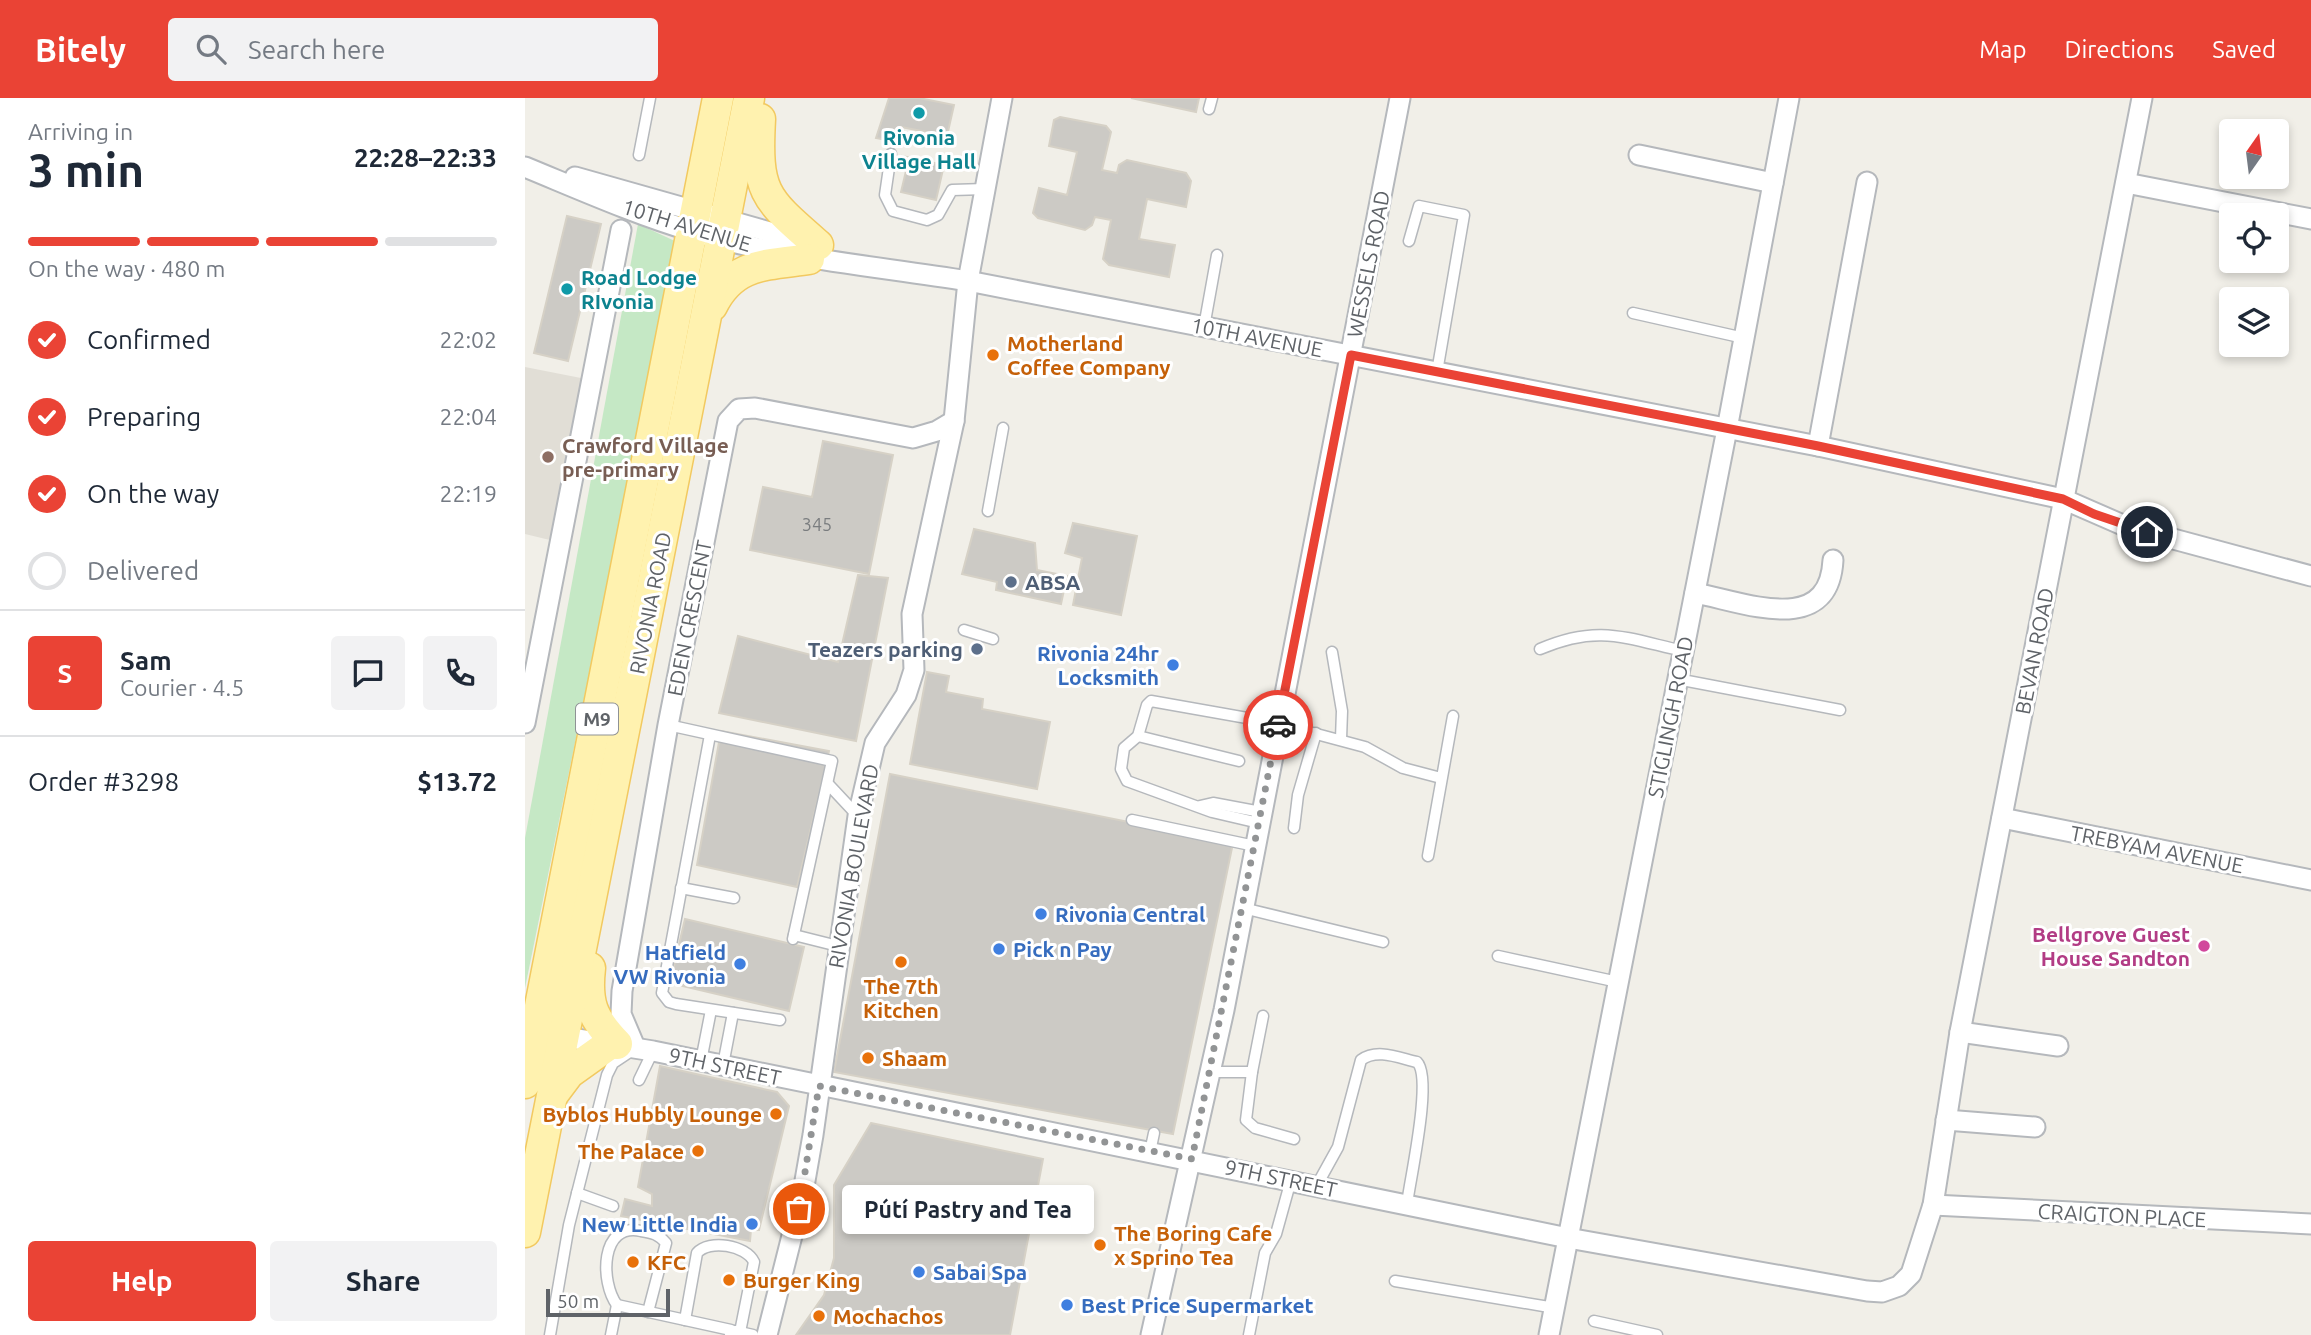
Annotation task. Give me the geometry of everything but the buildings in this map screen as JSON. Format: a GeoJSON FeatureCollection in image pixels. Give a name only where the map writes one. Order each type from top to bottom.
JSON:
{"type":"FeatureCollection","features":[{"type":"Feature","properties":{"kind":"main road","name":"RIVONIA ROAD"},"geometry":{"type":"LineString","coordinates":[[525,1231],[708,315],[718,98]]}},
{"type":"Feature","properties":{"kind":"main road","name":"RIVONIA ROAD"},"geometry":{"type":"LineString","coordinates":[[525,1083],[710,226],[749,98]]}},
{"type":"Feature","properties":{"kind":"main road"},"geometry":{"type":"LineString","coordinates":[[708,315],[722,286],[729,279],[768,264],[813,252],[776,209],[767,196],[761,179],[758,155],[762,98]]}},
{"type":"Feature","properties":{"kind":"main road"},"geometry":{"type":"LineString","coordinates":[[551,1097],[569,1073],[631,1047],[597,1019],[587,995],[600,899],[598,856]]}},
{"type":"Feature","properties":{"kind":"street","name":"RIVONIA BOULEVARD"},"geometry":{"type":"LineString","coordinates":[[768,1335],[803,1192],[858,816],[875,743],[911,685],[915,656],[912,614],[954,421],[968,281],[1002,98]]}},
{"type":"Feature","properties":{"kind":"street","name":"WESSELS ROAD"},"geometry":{"type":"LineString","coordinates":[[1151,1335],[1211,1072],[1400,98]]}},
{"type":"Feature","properties":{"kind":"street","name":"STIGLINGH ROAD"},"geometry":{"type":"LineString","coordinates":[[1549,1335],[1727,429],[1788,98]]}},
{"type":"Feature","properties":{"kind":"street","name":"BEVAN ROAD"},"geometry":{"type":"LineString","coordinates":[[1933,1205],[1960,1032],[2142,98]]}},
{"type":"Feature","properties":{"kind":"street"},"geometry":{"type":"LineString","coordinates":[[1639,155],[1773,183]]}},
{"type":"Feature","properties":{"kind":"street","name":"10TH AVENUE"},"geometry":{"type":"LineString","coordinates":[[525,166],[710,226],[854,262],[968,281],[1818,446],[2063,499],[2125,526],[2311,576]]}},
{"type":"Feature","properties":{"kind":"street"},"geometry":{"type":"LineString","coordinates":[[1818,446],[1867,182]]}},
{"type":"Feature","properties":{"kind":"street"},"geometry":{"type":"LineString","coordinates":[[2126,183],[2311,219]]}},
{"type":"Feature","properties":{"kind":"street"},"geometry":{"type":"LineString","coordinates":[[525,723],[621,230]]}},
{"type":"Feature","properties":{"kind":"street","name":"EDEN CRESCENT"},"geometry":{"type":"LineString","coordinates":[[631,1047],[621,1014],[622,991],[668,725],[724,432],[733,414],[739,409],[755,408],[836,422],[901,438],[927,435],[954,421]]}},
{"type":"Feature","properties":{"kind":"street"},"geometry":{"type":"LineString","coordinates":[[1695,593],[1783,609],[1811,606],[1824,592],[1832,575],[1833,559]]}},
{"type":"Feature","properties":{"kind":"street","name":"TREBYAM AVENUE"},"geometry":{"type":"LineString","coordinates":[[2002,818],[2311,880]]}},
{"type":"Feature","properties":{"kind":"street","name":"9TH STREET"},"geometry":{"type":"LineString","coordinates":[[535,1032],[631,1047],[819,1086],[1152,1142],[1192,1159],[1568,1238],[1882,1292],[1899,1286],[1911,1274],[1933,1205]]}},
{"type":"Feature","properties":{"kind":"street"},"geometry":{"type":"LineString","coordinates":[[1960,1032],[2058,1046]]}},
{"type":"Feature","properties":{"kind":"street"},"geometry":{"type":"LineString","coordinates":[[1946,1120],[2035,1127]]}},
{"type":"Feature","properties":{"kind":"street","name":"CRAIGTON PLACE"},"geometry":{"type":"LineString","coordinates":[[1933,1205],[2311,1224]]}},
{"type":"Feature","properties":{"kind":"lane"},"geometry":{"type":"LineString","coordinates":[[639,155],[650,98]]}},
{"type":"Feature","properties":{"kind":"lane"},"geometry":{"type":"LineString","coordinates":[[891,154],[885,195],[893,211],[927,220],[938,215],[952,190],[985,189]]}},
{"type":"Feature","properties":{"kind":"lane"},"geometry":{"type":"LineString","coordinates":[[1409,241],[1419,205],[1464,215],[1437,372]]}},
{"type":"Feature","properties":{"kind":"lane"},"geometry":{"type":"LineString","coordinates":[[1205,327],[1217,255]]}},
{"type":"Feature","properties":{"kind":"lane"},"geometry":{"type":"LineString","coordinates":[[1633,313],[1744,338]]}},
{"type":"Feature","properties":{"kind":"lane"},"geometry":{"type":"LineString","coordinates":[[988,511],[1003,428]]}},
{"type":"Feature","properties":{"kind":"lane"},"geometry":{"type":"LineString","coordinates":[[964,630],[993,639]]}},
{"type":"Feature","properties":{"kind":"lane"},"geometry":{"type":"LineString","coordinates":[[1540,649],[1569,636],[1604,634],[1683,651]]}},
{"type":"Feature","properties":{"kind":"lane"},"geometry":{"type":"LineString","coordinates":[[1332,652],[1342,711],[1341,739]]}},
{"type":"Feature","properties":{"kind":"lane"},"geometry":{"type":"LineString","coordinates":[[1677,680],[1840,709]]}},
{"type":"Feature","properties":{"kind":"lane"},"geometry":{"type":"LineString","coordinates":[[1247,718],[1151,701],[1147,705],[1138,736],[1124,748],[1122,776],[1137,785],[1200,806],[1213,803],[1260,818]]}},
{"type":"Feature","properties":{"kind":"lane"},"geometry":{"type":"LineString","coordinates":[[1429,856],[1453,716]]}},
{"type":"Feature","properties":{"kind":"lane"},"geometry":{"type":"LineString","coordinates":[[1279,724],[1341,739],[1365,747],[1403,768],[1441,778]]}},
{"type":"Feature","properties":{"kind":"lane"},"geometry":{"type":"LineString","coordinates":[[668,725],[824,757],[832,761],[829,785],[794,937],[838,946]]}},
{"type":"Feature","properties":{"kind":"lane"},"geometry":{"type":"LineString","coordinates":[[1294,828],[1298,794],[1316,733]]}},
{"type":"Feature","properties":{"kind":"lane"},"geometry":{"type":"LineString","coordinates":[[710,735],[662,993],[669,1002],[780,1020]]}},
{"type":"Feature","properties":{"kind":"lane"},"geometry":{"type":"LineString","coordinates":[[1138,736],[1239,761]]}},
{"type":"Feature","properties":{"kind":"lane"},"geometry":{"type":"LineString","coordinates":[[829,785],[858,816]]}},
{"type":"Feature","properties":{"kind":"lane"},"geometry":{"type":"LineString","coordinates":[[1132,820],[1255,846]]}},
{"type":"Feature","properties":{"kind":"lane"},"geometry":{"type":"LineString","coordinates":[[681,888],[734,898]]}},
{"type":"Feature","properties":{"kind":"lane"},"geometry":{"type":"LineString","coordinates":[[1243,908],[1383,942]]}},
{"type":"Feature","properties":{"kind":"lane"},"geometry":{"type":"LineString","coordinates":[[1498,956],[1618,982]]}},
{"type":"Feature","properties":{"kind":"lane"},"geometry":{"type":"LineString","coordinates":[[701,1061],[711,1010]]}},
{"type":"Feature","properties":{"kind":"lane"},"geometry":{"type":"LineString","coordinates":[[723,1065],[733,1013]]}},
{"type":"Feature","properties":{"kind":"lane"},"geometry":{"type":"LineString","coordinates":[[1263,1016],[1246,1114],[1248,1124],[1294,1139]]}},
{"type":"Feature","properties":{"kind":"lane"},"geometry":{"type":"LineString","coordinates":[[631,1047],[639,1080]]}},
{"type":"Feature","properties":{"kind":"lane"},"geometry":{"type":"LineString","coordinates":[[550,1335],[577,1194],[607,1075],[631,1047]]}},
{"type":"Feature","properties":{"kind":"lane"},"geometry":{"type":"LineString","coordinates":[[1317,1185],[1338,1147],[1361,1060],[1372,1054],[1380,1054],[1417,1062],[1423,1071],[1423,1093],[1407,1204]]}},
{"type":"Feature","properties":{"kind":"lane"},"geometry":{"type":"LineString","coordinates":[[1211,1072],[1252,1072]]}},
{"type":"Feature","properties":{"kind":"lane"},"geometry":{"type":"LineString","coordinates":[[1249,1335],[1265,1254],[1276,1234],[1291,1180]]}},
{"type":"Feature","properties":{"kind":"lane"},"geometry":{"type":"LineString","coordinates":[[577,1194],[613,1206]]}},
{"type":"Feature","properties":{"kind":"lane"},"geometry":{"type":"LineString","coordinates":[[611,1335],[617,1305],[607,1289],[606,1269],[613,1239],[621,1231],[633,1229],[657,1234],[666,1243],[648,1312]]}},
{"type":"Feature","properties":{"kind":"lane"},"geometry":{"type":"LineString","coordinates":[[685,1320],[697,1253],[711,1244],[745,1252],[754,1262],[734,1332]]}},
{"type":"Feature","properties":{"kind":"lane"},"geometry":{"type":"LineString","coordinates":[[1395,1281],[1555,1308]]}},
{"type":"Feature","properties":{"kind":"lane"},"geometry":{"type":"LineString","coordinates":[[617,1305],[754,1335]]}},
{"type":"Feature","properties":{"kind":"lane"},"geometry":{"type":"LineString","coordinates":[[1594,1321],[1657,1335]]}},
{"type":"Feature","properties":{"kind":"shaded area","name":"Crawford Village pre-primary"},"geometry":{"type":"Polygon","coordinates":[[[525,367],[586,379],[554,541],[525,534],[525,367]]]}},
{"type":"Feature","properties":{"kind":"green space"},"geometry":{"type":"Polygon","coordinates":[[[638,224],[677,242],[525,988],[525,838],[638,224]]]}},
{"type":"Feature","properties":{"kind":"way so far"},"geometry":{"type":"LineString","coordinates":[[799,1209],[819,1086],[1192,1159],[1224,1010],[1278,725]]}},
{"type":"Feature","properties":{"kind":"place","name":"Rivonia Village Hall"},"geometry":{"type":"Point","coordinates":[919,113]}},
{"type":"Feature","properties":{"kind":"place","name":"Road Lodge RIvonia"},"geometry":{"type":"Point","coordinates":[567,289]}},
{"type":"Feature","properties":{"kind":"place","name":"Motherland Coffee Company"},"geometry":{"type":"Point","coordinates":[993,355]}},
{"type":"Feature","properties":{"kind":"place","name":"Crawford Village pre-primary"},"geometry":{"type":"Point","coordinates":[548,457]}},
{"type":"Feature","properties":{"kind":"place","name":"ABSA"},"geometry":{"type":"Point","coordinates":[1011,582]}},
{"type":"Feature","properties":{"kind":"place","name":"Teazers parking"},"geometry":{"type":"Point","coordinates":[977,649]}},
{"type":"Feature","properties":{"kind":"place","name":"Rivonia 24hr Locksmith"},"geometry":{"type":"Point","coordinates":[1173,665]}},
{"type":"Feature","properties":{"kind":"place","name":"Rivonia Central"},"geometry":{"type":"Point","coordinates":[1041,914]}},
{"type":"Feature","properties":{"kind":"place","name":"Bellgrove Guest House Sandton"},"geometry":{"type":"Point","coordinates":[2204,946]}},
{"type":"Feature","properties":{"kind":"place","name":"Pick n Pay"},"geometry":{"type":"Point","coordinates":[999,949]}},
{"type":"Feature","properties":{"kind":"place","name":"The 7th Kitchen"},"geometry":{"type":"Point","coordinates":[901,962]}},
{"type":"Feature","properties":{"kind":"place","name":"Hatfield VW Rivonia"},"geometry":{"type":"Point","coordinates":[740,964]}},
{"type":"Feature","properties":{"kind":"place","name":"Shaam"},"geometry":{"type":"Point","coordinates":[868,1058]}},
{"type":"Feature","properties":{"kind":"place","name":"Byblos Hubbly Lounge"},"geometry":{"type":"Point","coordinates":[776,1114]}},
{"type":"Feature","properties":{"kind":"place","name":"The Palace"},"geometry":{"type":"Point","coordinates":[698,1151]}},
{"type":"Feature","properties":{"kind":"place","name":"Pútí Pastry and Tea"},"geometry":{"type":"Point","coordinates":[799,1209]}},
{"type":"Feature","properties":{"kind":"place","name":"New Little India"},"geometry":{"type":"Point","coordinates":[752,1224]}},
{"type":"Feature","properties":{"kind":"place","name":"The Boring Cafe x Sprino Tea"},"geometry":{"type":"Point","coordinates":[1100,1245]}},
{"type":"Feature","properties":{"kind":"place","name":"KFC"},"geometry":{"type":"Point","coordinates":[633,1262]}},
{"type":"Feature","properties":{"kind":"place","name":"Sabai Spa"},"geometry":{"type":"Point","coordinates":[919,1272]}},
{"type":"Feature","properties":{"kind":"place","name":"Burger King"},"geometry":{"type":"Point","coordinates":[729,1280]}},
{"type":"Feature","properties":{"kind":"place","name":"Best Price Supermarket"},"geometry":{"type":"Point","coordinates":[1067,1305]}},
{"type":"Feature","properties":{"kind":"place","name":"Mochachos"},"geometry":{"type":"Point","coordinates":[819,1316]}},
{"type":"Feature","properties":{"kind":"route"},"geometry":{"type":"LineString","coordinates":[[1278,725],[1351,355],[1818,446],[2063,499],[2094,514],[2147,532]]}}]}
